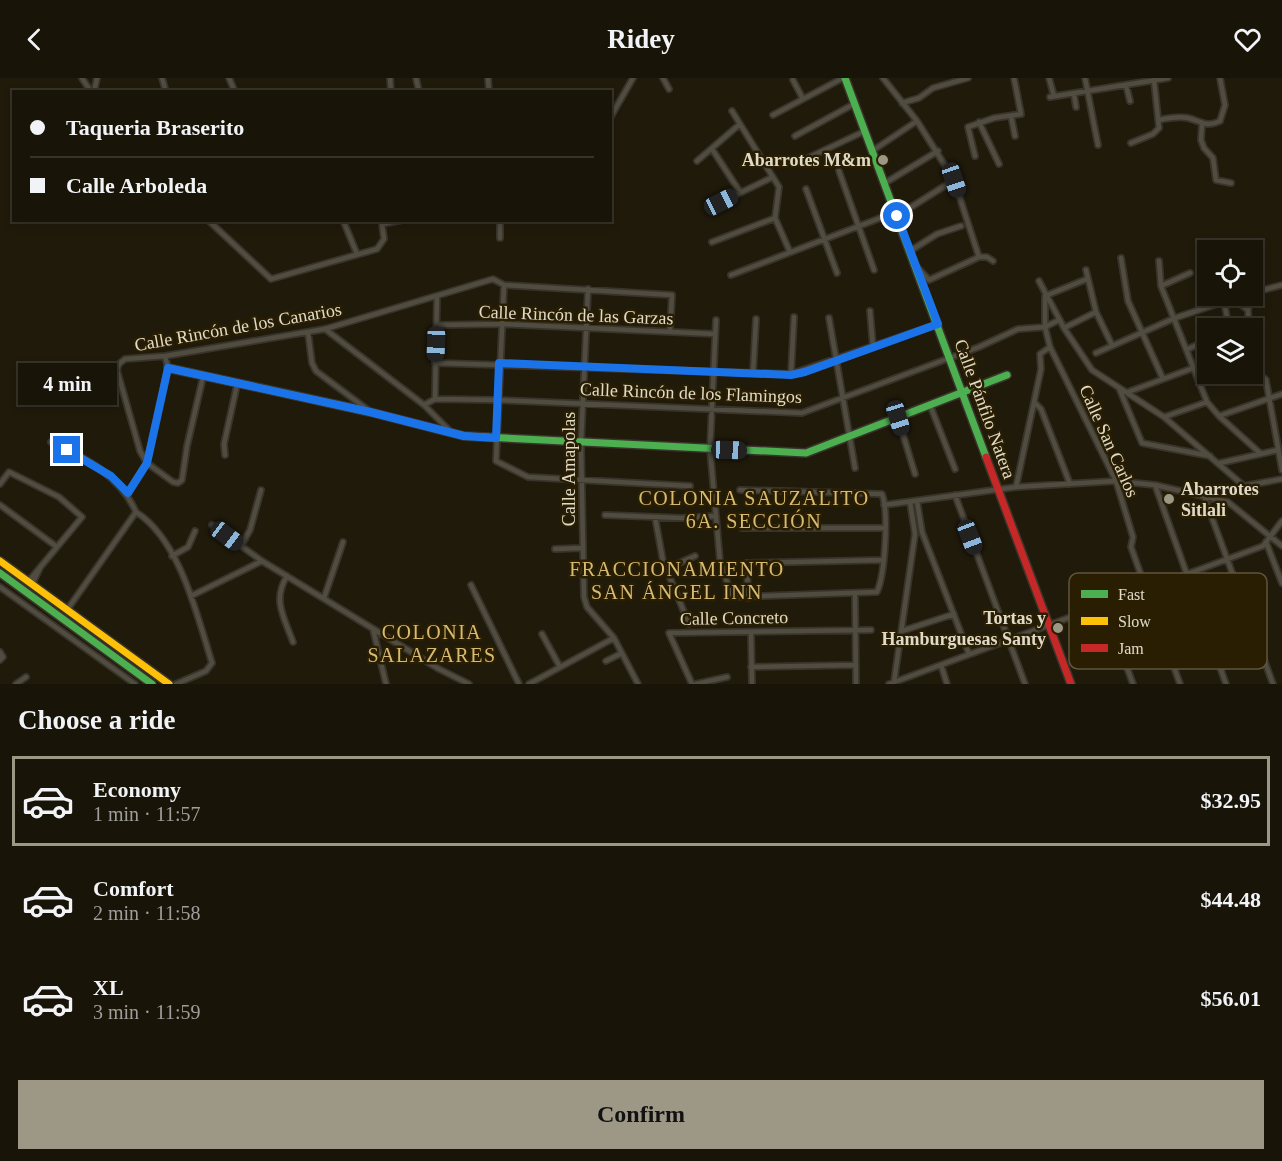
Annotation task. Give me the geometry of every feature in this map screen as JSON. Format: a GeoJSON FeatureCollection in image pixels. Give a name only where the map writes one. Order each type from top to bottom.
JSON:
{"type":"FeatureCollection","features":[{"type":"Feature","properties":{"kind":"main road","name":"Calle Pánfilo Natera"},"geometry":{"type":"LineString","coordinates":[[844,78],[1071,684]]}},
{"type":"Feature","properties":{"kind":"main road"},"geometry":{"type":"LineString","coordinates":[[168,368],[451,432],[496,438],[581,444],[806,453],[1007,375]]}},
{"type":"Feature","properties":{"kind":"main road"},"geometry":{"type":"LineString","coordinates":[[0,561],[168,684]]}},
{"type":"Feature","properties":{"kind":"main road"},"geometry":{"type":"LineString","coordinates":[[0,573],[148,683]]}},
{"type":"Feature","properties":{"kind":"street"},"geometry":{"type":"LineString","coordinates":[[612,115],[633,78]]}},
{"type":"Feature","properties":{"kind":"street"},"geometry":{"type":"LineString","coordinates":[[663,78],[669,89]]}},
{"type":"Feature","properties":{"kind":"street"},"geometry":{"type":"LineString","coordinates":[[773,115],[844,78]]}},
{"type":"Feature","properties":{"kind":"street"},"geometry":{"type":"LineString","coordinates":[[883,78],[938,151],[954,180],[979,257]]}},
{"type":"Feature","properties":{"kind":"street"},"geometry":{"type":"LineString","coordinates":[[902,102],[920,98],[933,88],[968,78]]}},
{"type":"Feature","properties":{"kind":"street"},"geometry":{"type":"LineString","coordinates":[[975,156],[968,127],[979,122],[1021,114],[1014,78]]}},
{"type":"Feature","properties":{"kind":"street"},"geometry":{"type":"LineString","coordinates":[[1049,78],[1052,97],[1126,85],[1141,80],[1168,78]]}},
{"type":"Feature","properties":{"kind":"street"},"geometry":{"type":"LineString","coordinates":[[1085,78],[1098,145]]}},
{"type":"Feature","properties":{"kind":"street"},"geometry":{"type":"LineString","coordinates":[[1159,120],[1189,118],[1202,125],[1212,125],[1220,121],[1225,105],[1220,78]]}},
{"type":"Feature","properties":{"kind":"street"},"geometry":{"type":"LineString","coordinates":[[793,80],[803,99]]}},
{"type":"Feature","properties":{"kind":"street"},"geometry":{"type":"LineString","coordinates":[[1131,143],[1157,131],[1159,120],[1154,80]]}},
{"type":"Feature","properties":{"kind":"street"},"geometry":{"type":"LineString","coordinates":[[1126,85],[1130,101]]}},
{"type":"Feature","properties":{"kind":"street"},"geometry":{"type":"LineString","coordinates":[[1074,94],[1076,107]]}},
{"type":"Feature","properties":{"kind":"street"},"geometry":{"type":"LineString","coordinates":[[795,136],[854,104]]}},
{"type":"Feature","properties":{"kind":"street"},"geometry":{"type":"LineString","coordinates":[[732,111],[779,187],[775,218],[790,252]]}},
{"type":"Feature","properties":{"kind":"street"},"geometry":{"type":"LineString","coordinates":[[1011,116],[1015,136]]}},
{"type":"Feature","properties":{"kind":"street"},"geometry":{"type":"LineString","coordinates":[[872,151],[917,121]]}},
{"type":"Feature","properties":{"kind":"street"},"geometry":{"type":"LineString","coordinates":[[979,122],[999,164]]}},
{"type":"Feature","properties":{"kind":"street"},"geometry":{"type":"LineString","coordinates":[[697,162],[740,124]]}},
{"type":"Feature","properties":{"kind":"street"},"geometry":{"type":"LineString","coordinates":[[1202,125],[1204,148],[1213,158],[1216,180],[1218,183],[1231,183]]}},
{"type":"Feature","properties":{"kind":"street"},"geometry":{"type":"LineString","coordinates":[[797,164],[865,131]]}},
{"type":"Feature","properties":{"kind":"street"},"geometry":{"type":"LineString","coordinates":[[712,149],[740,192]]}},
{"type":"Feature","properties":{"kind":"street"},"geometry":{"type":"LineString","coordinates":[[885,183],[938,151]]}},
{"type":"Feature","properties":{"kind":"street"},"geometry":{"type":"LineString","coordinates":[[839,171],[874,270]]}},
{"type":"Feature","properties":{"kind":"street"},"geometry":{"type":"LineString","coordinates":[[721,202],[773,177]]}},
{"type":"Feature","properties":{"kind":"street"},"geometry":{"type":"LineString","coordinates":[[731,275],[823,239],[896,214],[954,180]]}},
{"type":"Feature","properties":{"kind":"street"},"geometry":{"type":"LineString","coordinates":[[806,189],[837,273]]}},
{"type":"Feature","properties":{"kind":"street"},"geometry":{"type":"LineString","coordinates":[[712,242],[775,218]]}},
{"type":"Feature","properties":{"kind":"street"},"geometry":{"type":"LineString","coordinates":[[210,222],[271,279],[377,249],[384,239],[382,224],[392,222]]}},
{"type":"Feature","properties":{"kind":"street"},"geometry":{"type":"LineString","coordinates":[[344,222],[357,254]]}},
{"type":"Feature","properties":{"kind":"street"},"geometry":{"type":"LineString","coordinates":[[500,222],[501,238]]}},
{"type":"Feature","properties":{"kind":"street"},"geometry":{"type":"LineString","coordinates":[[910,251],[937,234],[961,226]]}},
{"type":"Feature","properties":{"kind":"street"},"geometry":{"type":"LineString","coordinates":[[924,287],[934,279],[979,257],[987,257],[993,261]]}},
{"type":"Feature","properties":{"kind":"street"},"geometry":{"type":"LineString","coordinates":[[1121,258],[1128,301],[1163,379]]}},
{"type":"Feature","properties":{"kind":"street"},"geometry":{"type":"LineString","coordinates":[[1159,261],[1161,286],[1196,369],[1207,402],[1219,417],[1261,454]]}},
{"type":"Feature","properties":{"kind":"street"},"geometry":{"type":"LineString","coordinates":[[916,266],[921,268],[927,279],[934,279]]}},
{"type":"Feature","properties":{"kind":"street"},"geometry":{"type":"LineString","coordinates":[[1086,270],[1096,312],[1112,345]]}},
{"type":"Feature","properties":{"kind":"street"},"geometry":{"type":"LineString","coordinates":[[1161,286],[1190,273]]}},
{"type":"Feature","properties":{"kind":"street","name":"Calle Rincón de los Canarios"},"geometry":{"type":"LineString","coordinates":[[147,463],[140,451],[117,370],[119,364],[125,359],[165,357],[325,329],[494,279],[504,285],[672,295],[670,331]]}},
{"type":"Feature","properties":{"kind":"street"},"geometry":{"type":"LineString","coordinates":[[1045,296],[1088,279]]}},
{"type":"Feature","properties":{"kind":"street"},"geometry":{"type":"LineString","coordinates":[[1039,281],[1059,320],[1092,370],[1164,417],[1246,487],[1282,479]]}},
{"type":"Feature","properties":{"kind":"street"},"geometry":{"type":"LineString","coordinates":[[504,285],[496,461],[528,477],[690,486]]}},
{"type":"Feature","properties":{"kind":"street"},"geometry":{"type":"LineString","coordinates":[[1263,291],[1282,285]]}},
{"type":"Feature","properties":{"kind":"street","name":"Calle Amapolas"},"geometry":{"type":"LineString","coordinates":[[588,289],[581,444],[582,548],[587,607],[614,638],[638,684]]}},
{"type":"Feature","properties":{"kind":"street"},"geometry":{"type":"LineString","coordinates":[[435,399],[437,296]]}},
{"type":"Feature","properties":{"kind":"street","name":"Calle San Carlos"},"geometry":{"type":"LineString","coordinates":[[1045,296],[1045,327],[1050,347],[1116,481],[1133,537],[1131,547],[1140,573]]}},
{"type":"Feature","properties":{"kind":"street"},"geometry":{"type":"LineString","coordinates":[[1096,353],[1204,306]]}},
{"type":"Feature","properties":{"kind":"street"},"geometry":{"type":"LineString","coordinates":[[1243,306],[1248,310]]}},
{"type":"Feature","properties":{"kind":"street"},"geometry":{"type":"LineString","coordinates":[[1248,318],[1249,306]]}},
{"type":"Feature","properties":{"kind":"street"},"geometry":{"type":"LineString","coordinates":[[870,311],[873,347]]}},
{"type":"Feature","properties":{"kind":"street"},"geometry":{"type":"LineString","coordinates":[[1064,328],[1096,312]]}},
{"type":"Feature","properties":{"kind":"street"},"geometry":{"type":"LineString","coordinates":[[791,375],[794,316]]}},
{"type":"Feature","properties":{"kind":"street"},"geometry":{"type":"LineString","coordinates":[[829,318],[855,468]]}},
{"type":"Feature","properties":{"kind":"street"},"geometry":{"type":"LineString","coordinates":[[753,373],[756,319]]}},
{"type":"Feature","properties":{"kind":"street"},"geometry":{"type":"LineString","coordinates":[[716,320],[710,449],[720,561],[732,597],[855,595],[877,592],[883,560],[884,505],[882,494],[740,490]]}},
{"type":"Feature","properties":{"kind":"street"},"geometry":{"type":"LineString","coordinates":[[1045,327],[1059,320]]}},
{"type":"Feature","properties":{"kind":"street","name":"Calle Rincón de las Garzas"},"geometry":{"type":"LineString","coordinates":[[436,325],[502,324],[715,334]]}},
{"type":"Feature","properties":{"kind":"street"},"geometry":{"type":"LineString","coordinates":[[435,363],[499,363],[791,375],[938,324]]}},
{"type":"Feature","properties":{"kind":"street","name":"Calle Rincón de los Flamingos"},"geometry":{"type":"LineString","coordinates":[[424,405],[435,399],[497,400],[802,413],[950,358],[1018,329],[1045,327]]}},
{"type":"Feature","properties":{"kind":"street"},"geometry":{"type":"LineString","coordinates":[[325,329],[424,405],[451,432]]}},
{"type":"Feature","properties":{"kind":"street"},"geometry":{"type":"LineString","coordinates":[[308,332],[312,363],[316,371],[370,412]]}},
{"type":"Feature","properties":{"kind":"street"},"geometry":{"type":"LineString","coordinates":[[1188,349],[1197,345]]}},
{"type":"Feature","properties":{"kind":"street"},"geometry":{"type":"LineString","coordinates":[[1016,487],[1035,403],[1041,369],[1040,354],[1050,347]]}},
{"type":"Feature","properties":{"kind":"street"},"geometry":{"type":"LineString","coordinates":[[128,493],[147,463],[168,368],[165,357]]}},
{"type":"Feature","properties":{"kind":"street"},"geometry":{"type":"LineString","coordinates":[[1128,392],[1196,369]]}},
{"type":"Feature","properties":{"kind":"street"},"geometry":{"type":"LineString","coordinates":[[147,463],[178,483],[182,480],[187,446],[203,377]]}},
{"type":"Feature","properties":{"kind":"street"},"geometry":{"type":"LineString","coordinates":[[1263,377],[1266,380],[1282,470]]}},
{"type":"Feature","properties":{"kind":"street"},"geometry":{"type":"LineString","coordinates":[[225,455],[224,444],[237,385]]}},
{"type":"Feature","properties":{"kind":"street"},"geometry":{"type":"LineString","coordinates":[[1119,388],[1142,443],[1211,456]]}},
{"type":"Feature","properties":{"kind":"street"},"geometry":{"type":"LineString","coordinates":[[1219,417],[1282,394]]}},
{"type":"Feature","properties":{"kind":"street"},"geometry":{"type":"LineString","coordinates":[[1164,417],[1207,402]]}},
{"type":"Feature","properties":{"kind":"street"},"geometry":{"type":"LineString","coordinates":[[1035,403],[1041,409],[1070,484]]}},
{"type":"Feature","properties":{"kind":"street"},"geometry":{"type":"LineString","coordinates":[[930,405],[955,469]]}},
{"type":"Feature","properties":{"kind":"street"},"geometry":{"type":"LineString","coordinates":[[898,418],[915,474]]}},
{"type":"Feature","properties":{"kind":"street"},"geometry":{"type":"LineString","coordinates":[[51,442],[111,476],[128,493],[136,512],[158,530],[172,556],[191,596],[212,663],[206,671],[176,684]]}},
{"type":"Feature","properties":{"kind":"street"},"geometry":{"type":"LineString","coordinates":[[1220,463],[1278,450]]}},
{"type":"Feature","properties":{"kind":"street"},"geometry":{"type":"LineString","coordinates":[[0,484],[9,472],[59,497],[81,517],[30,583]]}},
{"type":"Feature","properties":{"kind":"street"},"geometry":{"type":"LineString","coordinates":[[884,505],[1016,487],[1116,481],[1155,485],[1228,502],[1282,546]]}},
{"type":"Feature","properties":{"kind":"street"},"geometry":{"type":"LineString","coordinates":[[1155,485],[1186,573]]}},
{"type":"Feature","properties":{"kind":"street"},"geometry":{"type":"LineString","coordinates":[[241,546],[250,530],[261,490]]}},
{"type":"Feature","properties":{"kind":"street"},"geometry":{"type":"LineString","coordinates":[[955,495],[1025,684]]}},
{"type":"Feature","properties":{"kind":"street"},"geometry":{"type":"LineString","coordinates":[[1204,496],[1233,573]]}},
{"type":"Feature","properties":{"kind":"street"},"geometry":{"type":"LineString","coordinates":[[917,501],[922,532],[969,654]]}},
{"type":"Feature","properties":{"kind":"street"},"geometry":{"type":"LineString","coordinates":[[891,683],[902,631],[915,534],[910,502]]}},
{"type":"Feature","properties":{"kind":"street"},"geometry":{"type":"LineString","coordinates":[[0,505],[57,547]]}},
{"type":"Feature","properties":{"kind":"street"},"geometry":{"type":"LineString","coordinates":[[67,610],[136,512]]}},
{"type":"Feature","properties":{"kind":"street"},"geometry":{"type":"LineString","coordinates":[[605,515],[715,516]]}},
{"type":"Feature","properties":{"kind":"street"},"geometry":{"type":"LineString","coordinates":[[655,517],[666,569],[689,624]]}},
{"type":"Feature","properties":{"kind":"street"},"geometry":{"type":"LineString","coordinates":[[1189,573],[1266,542],[1282,521]]}},
{"type":"Feature","properties":{"kind":"street"},"geometry":{"type":"LineString","coordinates":[[213,525],[262,561],[469,684]]}},
{"type":"Feature","properties":{"kind":"street"},"geometry":{"type":"LineString","coordinates":[[742,528],[884,528]]}},
{"type":"Feature","properties":{"kind":"street"},"geometry":{"type":"LineString","coordinates":[[172,556],[188,547],[195,531]]}},
{"type":"Feature","properties":{"kind":"street"},"geometry":{"type":"LineString","coordinates":[[915,534],[922,532]]}},
{"type":"Feature","properties":{"kind":"street"},"geometry":{"type":"LineString","coordinates":[[324,598],[343,542]]}},
{"type":"Feature","properties":{"kind":"street"},"geometry":{"type":"LineString","coordinates":[[1266,542],[1282,582]]}},
{"type":"Feature","properties":{"kind":"street"},"geometry":{"type":"LineString","coordinates":[[555,549],[582,548]]}},
{"type":"Feature","properties":{"kind":"street"},"geometry":{"type":"LineString","coordinates":[[666,569],[695,556]]}},
{"type":"Feature","properties":{"kind":"street"},"geometry":{"type":"LineString","coordinates":[[748,598],[747,563],[883,560]]}},
{"type":"Feature","properties":{"kind":"street"},"geometry":{"type":"LineString","coordinates":[[191,596],[262,561]]}},
{"type":"Feature","properties":{"kind":"street"},"geometry":{"type":"LineString","coordinates":[[287,576],[278,593],[293,642]]}},
{"type":"Feature","properties":{"kind":"street"},"geometry":{"type":"LineString","coordinates":[[471,585],[519,684]]}},
{"type":"Feature","properties":{"kind":"street"},"geometry":{"type":"LineString","coordinates":[[0,587],[135,684]]}},
{"type":"Feature","properties":{"kind":"street"},"geometry":{"type":"LineString","coordinates":[[855,595],[856,684]]}},
{"type":"Feature","properties":{"kind":"street"},"geometry":{"type":"LineString","coordinates":[[902,631],[954,614]]}},
{"type":"Feature","properties":{"kind":"street"},"geometry":{"type":"LineString","coordinates":[[891,683],[1069,618]]}},
{"type":"Feature","properties":{"kind":"street"},"geometry":{"type":"LineString","coordinates":[[373,629],[386,684]]}},
{"type":"Feature","properties":{"kind":"street","name":"Calle Concreto"},"geometry":{"type":"LineString","coordinates":[[694,684],[669,633],[872,630]]}},
{"type":"Feature","properties":{"kind":"street"},"geometry":{"type":"LineString","coordinates":[[751,632],[752,684]]}},
{"type":"Feature","properties":{"kind":"street"},"geometry":{"type":"LineString","coordinates":[[542,634],[560,667]]}},
{"type":"Feature","properties":{"kind":"street"},"geometry":{"type":"LineString","coordinates":[[529,684],[614,638]]}},
{"type":"Feature","properties":{"kind":"street"},"geometry":{"type":"LineString","coordinates":[[0,652],[3,657],[0,660]]}},
{"type":"Feature","properties":{"kind":"street"},"geometry":{"type":"LineString","coordinates":[[606,662],[622,653]]}},
{"type":"Feature","properties":{"kind":"street"},"geometry":{"type":"LineString","coordinates":[[941,664],[947,684]]}},
{"type":"Feature","properties":{"kind":"street"},"geometry":{"type":"LineString","coordinates":[[751,667],[856,665]]}},
{"type":"Feature","properties":{"kind":"street"},"geometry":{"type":"LineString","coordinates":[[1267,667],[1273,684]]}},
{"type":"Feature","properties":{"kind":"street"},"geometry":{"type":"LineString","coordinates":[[1127,669],[1133,684]]}},
{"type":"Feature","properties":{"kind":"street","name":"Calle San Carlos"},"geometry":{"type":"LineString","coordinates":[[1174,669],[1180,684]]}},
{"type":"Feature","properties":{"kind":"street"},"geometry":{"type":"LineString","coordinates":[[1221,669],[1226,684]]}},
{"type":"Feature","properties":{"kind":"street"},"geometry":{"type":"LineString","coordinates":[[17,684],[26,677]]}},
{"type":"Feature","properties":{"kind":"street"},"geometry":{"type":"LineString","coordinates":[[694,684],[727,677]]}},
{"type":"Feature","properties":{"kind":"traffic: fast"},"geometry":{"type":"LineString","coordinates":[[845,78],[986,457]]}},
{"type":"Feature","properties":{"kind":"traffic: fast"},"geometry":{"type":"LineString","coordinates":[[168,368],[370,412],[464,436],[806,453],[1007,375]]}},
{"type":"Feature","properties":{"kind":"traffic: fast"},"geometry":{"type":"LineString","coordinates":[[0,573],[152,684]]}},
{"type":"Feature","properties":{"kind":"traffic: slow"},"geometry":{"type":"LineString","coordinates":[[0,561],[169,684]]}},
{"type":"Feature","properties":{"kind":"traffic: jam"},"geometry":{"type":"LineString","coordinates":[[986,457],[1071,684]]}},
{"type":"Feature","properties":{"kind":"place","name":"Abarrotes M&m"},"geometry":{"type":"Point","coordinates":[883,160]}},
{"type":"Feature","properties":{"kind":"place","name":"Abarrotes Sitlali"},"geometry":{"type":"Point","coordinates":[1169,499]}},
{"type":"Feature","properties":{"kind":"place","name":"Tortas y Hamburguesas Santy"},"geometry":{"type":"Point","coordinates":[1058,628]}},
{"type":"Feature","properties":{"kind":"district","name":"COLONIA SAUZALITO 6A. SECCIÓN"},"geometry":{"type":"Point","coordinates":[754,510]}},
{"type":"Feature","properties":{"kind":"district","name":"FRACCIONAMIENTO SAN ÁNGEL INN"},"geometry":{"type":"Point","coordinates":[677,580]}},
{"type":"Feature","properties":{"kind":"district","name":"COLONIA SALAZARES"},"geometry":{"type":"Point","coordinates":[432,644]}},
{"type":"Feature","properties":{"kind":"route"},"geometry":{"type":"LineString","coordinates":[[67,450],[111,476],[128,493],[130,486],[147,463],[168,368],[237,385],[370,412],[464,436],[496,438],[499,363],[791,375],[805,372],[938,324],[897,216]]}}]}
